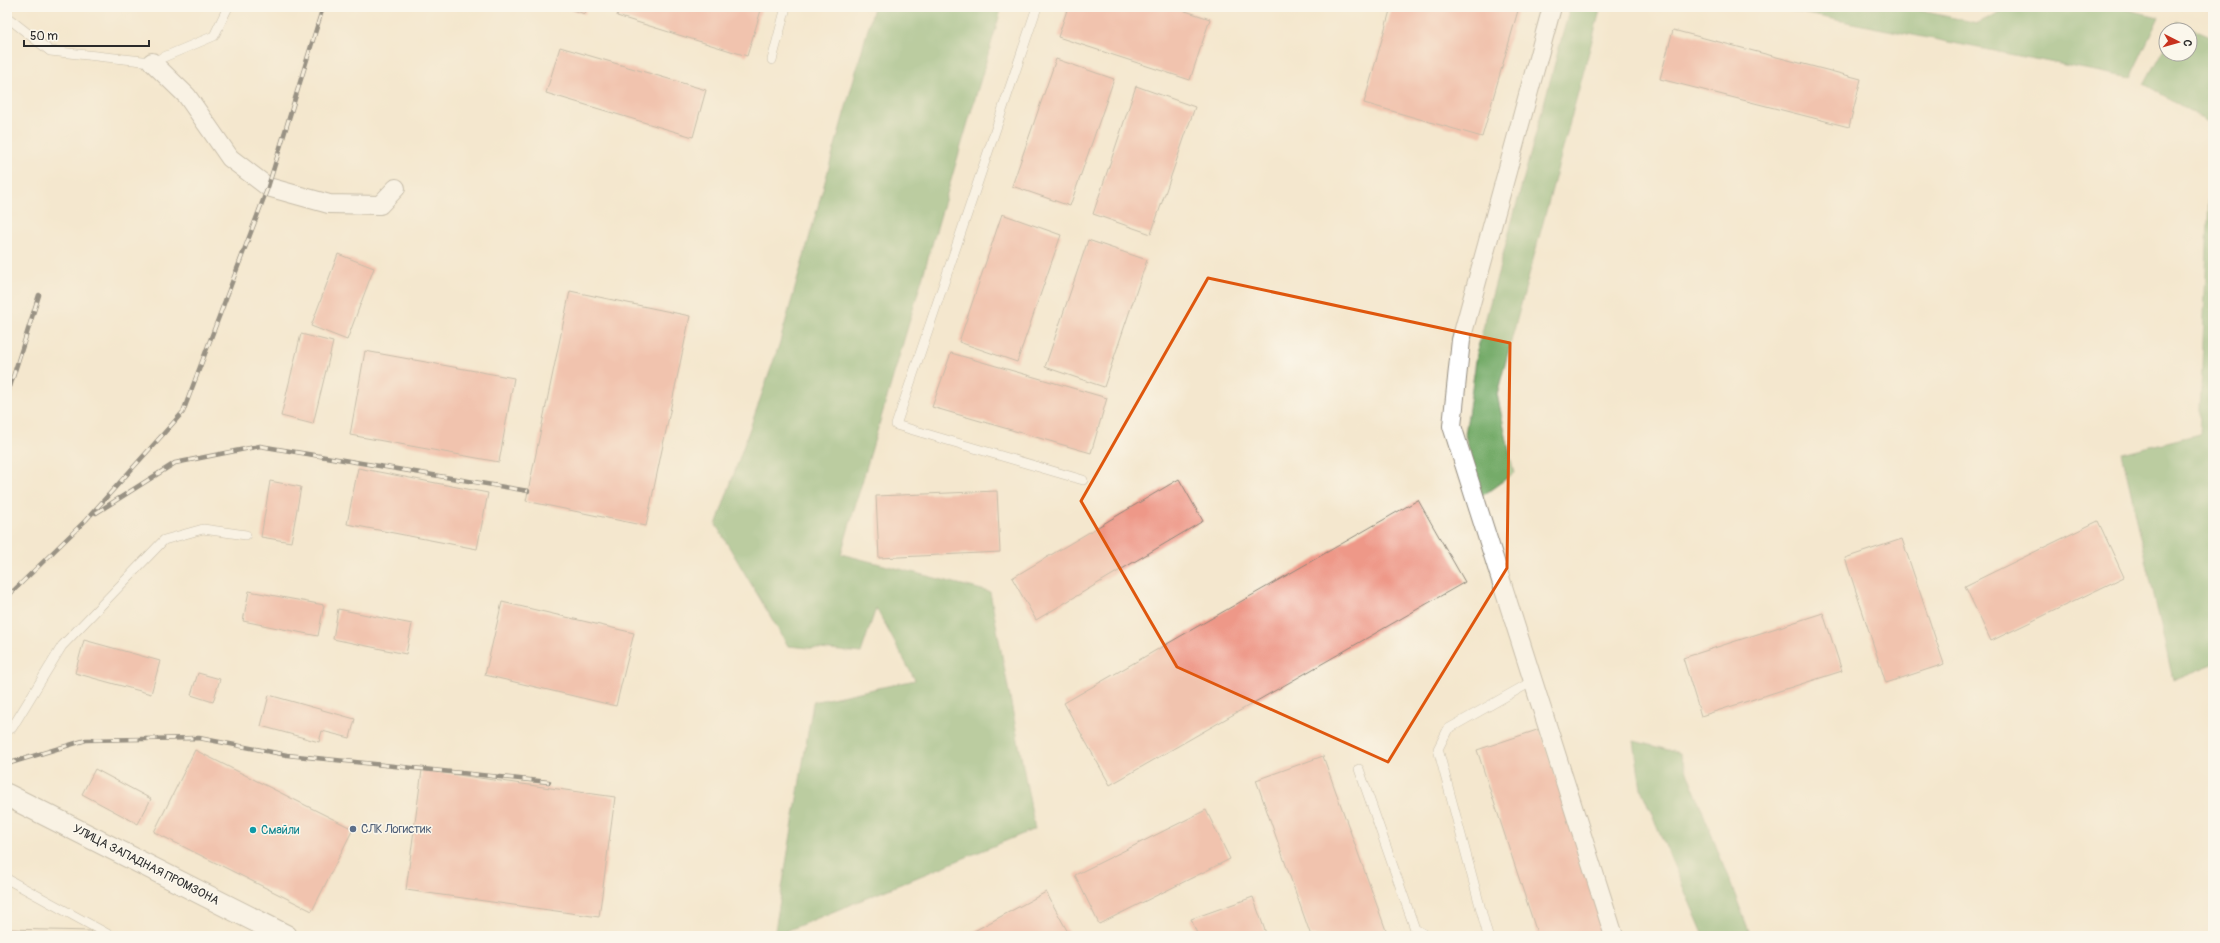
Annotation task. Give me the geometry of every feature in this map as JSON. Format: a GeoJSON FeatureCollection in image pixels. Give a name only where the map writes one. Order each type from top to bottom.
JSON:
{"type":"FeatureCollection","features":[{"type":"Feature","properties":{"kind":"street"},"geometry":{"type":"LineString","coordinates":[[1552,7],[1461,340],[1452,426],[1614,936]]}},
{"type":"Feature","properties":{"kind":"street"},"geometry":{"type":"LineString","coordinates":[[152,62],[187,96],[230,158],[268,187],[329,204],[380,205],[396,188]]}},
{"type":"Feature","properties":{"kind":"street","name":"УЛИЦА ЗАПАДНАЯ ПРОМЗОНА"},"geometry":{"type":"LineString","coordinates":[[7,795],[261,930],[286,936]]}},
{"type":"Feature","properties":{"kind":"lane"},"geometry":{"type":"LineString","coordinates":[[7,17],[50,51],[152,62],[214,36],[228,7]]}},
{"type":"Feature","properties":{"kind":"lane"},"geometry":{"type":"LineString","coordinates":[[772,60],[786,7]]}},
{"type":"Feature","properties":{"kind":"lane"},"geometry":{"type":"LineString","coordinates":[[1037,7],[896,426],[1083,480]]}},
{"type":"Feature","properties":{"kind":"lane"},"geometry":{"type":"LineString","coordinates":[[7,730],[12,728],[62,646],[164,540],[204,529],[246,535]]}},
{"type":"Feature","properties":{"kind":"lane"},"geometry":{"type":"LineString","coordinates":[[1488,936],[1438,749],[1448,729],[1533,682]]}},
{"type":"Feature","properties":{"kind":"lane"},"geometry":{"type":"LineString","coordinates":[[1359,769],[1415,929],[1427,936]]}},
{"type":"Feature","properties":{"kind":"lane"},"geometry":{"type":"LineString","coordinates":[[7,879],[111,936]]}},
{"type":"Feature","properties":{"kind":"highlighted area"},"geometry":{"type":"Polygon","coordinates":[[[1208,278],[1510,343],[1507,568],[1388,762],[1177,667],[1081,501],[1208,278]]]}},
{"type":"Feature","properties":{"kind":"green space"},"geometry":{"type":"Polygon","coordinates":[[[874,7],[1002,7],[841,554],[990,592],[1035,829],[774,936],[813,702],[915,680],[876,608],[861,653],[788,646],[716,525],[779,345],[874,7]]]}},
{"type":"Feature","properties":{"kind":"green space"},"geometry":{"type":"Polygon","coordinates":[[[1570,7],[1601,7],[1497,394],[1514,473],[1482,496],[1465,435],[1478,347],[1570,7]]]}},
{"type":"Feature","properties":{"kind":"green space"},"geometry":{"type":"Polygon","coordinates":[[[1771,7],[1903,7],[1978,23],[2010,7],[2116,7],[2159,17],[2130,78],[1771,7]]]}},
{"type":"Feature","properties":{"kind":"green space"},"geometry":{"type":"Polygon","coordinates":[[[2198,31],[2213,37],[2213,664],[2173,680],[2122,453],[2199,434],[2212,124],[2144,84],[2158,59],[2158,62],[2198,62],[2198,31]]]}},
{"type":"Feature","properties":{"kind":"green space"},"geometry":{"type":"Polygon","coordinates":[[[1634,741],[1680,753],[1751,936],[1704,936],[1641,789],[1634,741]]]}},
{"type":"Feature","properties":{"kind":"building"},"geometry":{"type":"Polygon","coordinates":[[[563,7],[587,7],[585,14],[563,7]]]}},
{"type":"Feature","properties":{"kind":"building"},"geometry":{"type":"Polygon","coordinates":[[[619,7],[762,7],[747,56],[617,16],[619,7]]]}},
{"type":"Feature","properties":{"kind":"building"},"geometry":{"type":"Polygon","coordinates":[[[1068,7],[1173,7],[1210,19],[1190,80],[1058,37],[1068,7]]]}},
{"type":"Feature","properties":{"kind":"building"},"geometry":{"type":"Polygon","coordinates":[[[1391,7],[1519,7],[1482,137],[1364,103],[1391,7]]]}},
{"type":"Feature","properties":{"kind":"building"},"geometry":{"type":"Polygon","coordinates":[[[1673,30],[1861,79],[1849,127],[1660,79],[1673,30]]]}},
{"type":"Feature","properties":{"kind":"building"},"geometry":{"type":"Polygon","coordinates":[[[560,47],[706,90],[693,137],[546,93],[560,47]]]}},
{"type":"Feature","properties":{"kind":"building"},"geometry":{"type":"Polygon","coordinates":[[[1056,59],[1114,79],[1070,206],[1012,186],[1056,59]]]}},
{"type":"Feature","properties":{"kind":"building"},"geometry":{"type":"Polygon","coordinates":[[[1136,86],[1195,107],[1151,234],[1093,214],[1136,86]]]}},
{"type":"Feature","properties":{"kind":"building"},"geometry":{"type":"Polygon","coordinates":[[[1002,214],[1061,235],[1017,362],[959,342],[1002,214]]]}},
{"type":"Feature","properties":{"kind":"building"},"geometry":{"type":"Polygon","coordinates":[[[1088,240],[1147,260],[1104,387],[1045,367],[1088,240]]]}},
{"type":"Feature","properties":{"kind":"building"},"geometry":{"type":"Polygon","coordinates":[[[338,254],[374,268],[347,340],[311,326],[338,254]]]}},
{"type":"Feature","properties":{"kind":"building"},"geometry":{"type":"Polygon","coordinates":[[[570,291],[690,316],[646,526],[526,501],[570,291]]]}},
{"type":"Feature","properties":{"kind":"building"},"geometry":{"type":"Polygon","coordinates":[[[301,334],[333,342],[313,424],[281,416],[301,334]]]}},
{"type":"Feature","properties":{"kind":"building"},"geometry":{"type":"Polygon","coordinates":[[[365,351],[514,378],[499,462],[350,435],[365,351]]]}},
{"type":"Feature","properties":{"kind":"building"},"geometry":{"type":"Polygon","coordinates":[[[951,353],[1107,398],[1091,453],[932,407],[951,353]]]}},
{"type":"Feature","properties":{"kind":"building"},"geometry":{"type":"Polygon","coordinates":[[[358,468],[488,493],[477,549],[347,524],[358,468]]]}},
{"type":"Feature","properties":{"kind":"building"},"geometry":{"type":"Polygon","coordinates":[[[1179,479],[1203,521],[1036,620],[1012,578],[1179,479]]]}},
{"type":"Feature","properties":{"kind":"building"},"geometry":{"type":"Polygon","coordinates":[[[270,481],[301,487],[291,542],[261,537],[270,481]]]}},
{"type":"Feature","properties":{"kind":"building"},"geometry":{"type":"Polygon","coordinates":[[[997,491],[1000,552],[879,558],[876,496],[997,491]]]}},
{"type":"Feature","properties":{"kind":"building"},"geometry":{"type":"Polygon","coordinates":[[[1418,500],[1465,582],[1110,785],[1064,703],[1418,500]]]}},
{"type":"Feature","properties":{"kind":"building"},"geometry":{"type":"Polygon","coordinates":[[[2098,521],[2124,577],[1991,641],[1965,586],[2098,521]]]}},
{"type":"Feature","properties":{"kind":"building"},"geometry":{"type":"Polygon","coordinates":[[[1902,539],[1944,664],[1886,683],[1845,558],[1902,539]]]}},
{"type":"Feature","properties":{"kind":"building"},"geometry":{"type":"Polygon","coordinates":[[[249,591],[324,605],[318,636],[243,621],[249,591]]]}},
{"type":"Feature","properties":{"kind":"building"},"geometry":{"type":"Polygon","coordinates":[[[502,602],[634,633],[616,706],[485,675],[502,602]]]}},
{"type":"Feature","properties":{"kind":"building"},"geometry":{"type":"Polygon","coordinates":[[[338,609],[412,624],[406,654],[333,639],[338,609]]]}},
{"type":"Feature","properties":{"kind":"building"},"geometry":{"type":"Polygon","coordinates":[[[1823,613],[1842,671],[1701,716],[1683,658],[1823,613]]]}},
{"type":"Feature","properties":{"kind":"building"},"geometry":{"type":"Polygon","coordinates":[[[84,640],[160,661],[151,694],[75,673],[84,640]]]}},
{"type":"Feature","properties":{"kind":"building"},"geometry":{"type":"Polygon","coordinates":[[[198,673],[220,679],[213,702],[191,695],[198,673]]]}},
{"type":"Feature","properties":{"kind":"building"},"geometry":{"type":"Polygon","coordinates":[[[269,695],[355,719],[350,738],[322,731],[319,742],[261,726],[269,695]]]}},
{"type":"Feature","properties":{"kind":"building"},"geometry":{"type":"Polygon","coordinates":[[[1540,729],[1608,936],[1538,936],[1477,750],[1540,729]]]}},
{"type":"Feature","properties":{"kind":"building","name":"Смайли"},"geometry":{"type":"Polygon","coordinates":[[[195,750],[353,829],[312,911],[154,832],[195,750]]]}},
{"type":"Feature","properties":{"kind":"building"},"geometry":{"type":"Polygon","coordinates":[[[1323,756],[1388,936],[1311,936],[1256,780],[1323,756]]]}},
{"type":"Feature","properties":{"kind":"building"},"geometry":{"type":"Polygon","coordinates":[[[95,769],[151,799],[138,824],[82,794],[95,769]]]}},
{"type":"Feature","properties":{"kind":"building"},"geometry":{"type":"Polygon","coordinates":[[[422,770],[615,797],[599,917],[406,890],[422,770]]]}},
{"type":"Feature","properties":{"kind":"building"},"geometry":{"type":"Polygon","coordinates":[[[1206,810],[1230,859],[1099,924],[1075,875],[1206,810]]]}},
{"type":"Feature","properties":{"kind":"building"},"geometry":{"type":"Polygon","coordinates":[[[1046,892],[1070,936],[965,936],[1046,892]]]}},
{"type":"Feature","properties":{"kind":"building"},"geometry":{"type":"Polygon","coordinates":[[[1253,897],[1267,936],[1198,936],[1191,919],[1253,897]]]}},
{"type":"Feature","properties":{"kind":"building"},"geometry":{"type":"Polygon","coordinates":[[[7,929],[91,931],[90,936],[7,936],[7,929]]]}},
{"type":"Feature","properties":{"kind":"railway"},"geometry":{"type":"LineString","coordinates":[[7,597],[86,520],[183,412],[268,187],[323,7]]}},
{"type":"Feature","properties":{"kind":"railway"},"geometry":{"type":"LineString","coordinates":[[7,396],[39,295]]}},
{"type":"Feature","properties":{"kind":"railway"},"geometry":{"type":"LineString","coordinates":[[96,513],[175,463],[260,446],[528,491]]}},
{"type":"Feature","properties":{"kind":"railway"},"geometry":{"type":"LineString","coordinates":[[7,764],[86,740],[199,738],[287,755],[549,782]]}},
{"type":"Feature","properties":{"kind":"place","name":"СЛК Логистик"},"geometry":{"type":"Point","coordinates":[353,829]}},
{"type":"Feature","properties":{"kind":"place","name":"Смайли"},"geometry":{"type":"Point","coordinates":[253,830]}}]}
